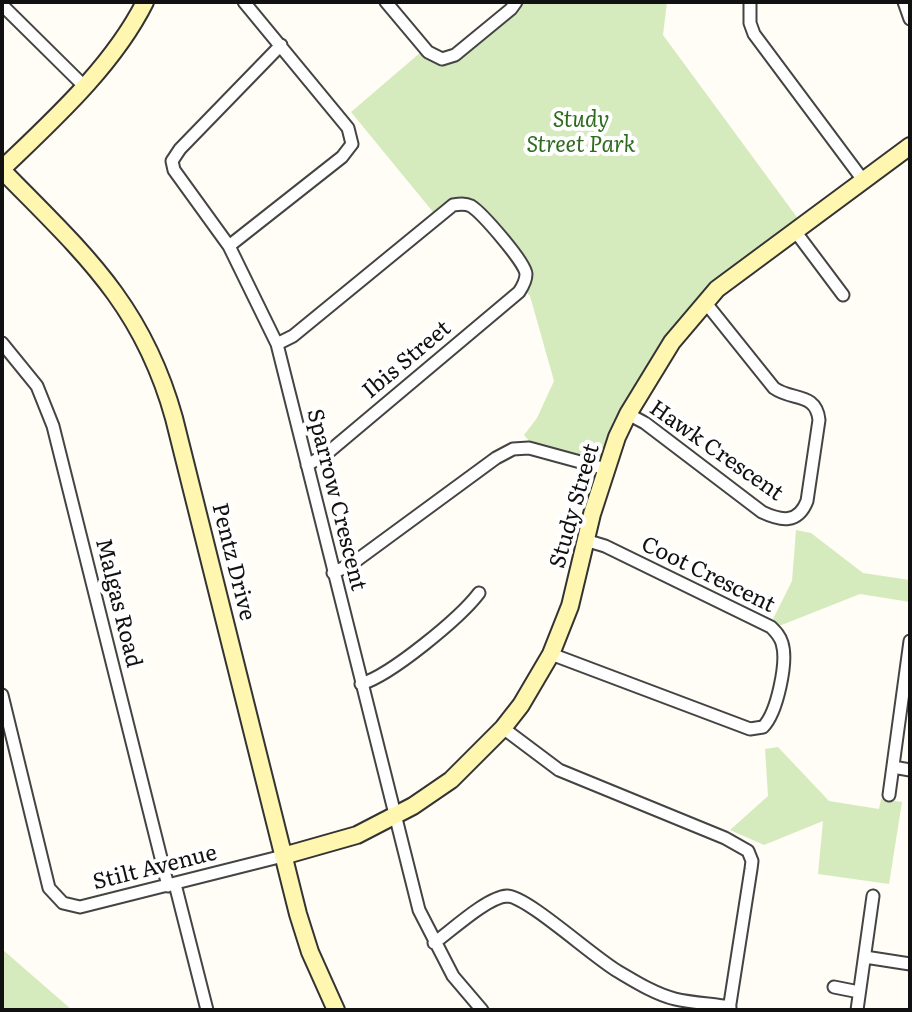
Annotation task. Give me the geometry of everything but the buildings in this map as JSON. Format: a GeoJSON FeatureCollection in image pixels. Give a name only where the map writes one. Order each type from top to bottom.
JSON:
{"type":"FeatureCollection","features":[{"type":"Feature","properties":{"kind":"street"},"geometry":{"type":"LineString","coordinates":[[2,170],[85,87],[145,2]]}},
{"type":"Feature","properties":{"kind":"street"},"geometry":{"type":"LineString","coordinates":[[229,246],[342,157],[352,144],[350,131],[344,123],[244,2]]}},
{"type":"Feature","properties":{"kind":"street"},"geometry":{"type":"LineString","coordinates":[[386,2],[428,52],[442,59],[455,55],[516,2]]}},
{"type":"Feature","properties":{"kind":"street"},"geometry":{"type":"LineString","coordinates":[[750,2],[750,23],[754,34],[863,180]]}},
{"type":"Feature","properties":{"kind":"street"},"geometry":{"type":"LineString","coordinates":[[904,2],[910,19]]}},
{"type":"Feature","properties":{"kind":"street"},"geometry":{"type":"LineString","coordinates":[[2,5],[85,87]]}},
{"type":"Feature","properties":{"kind":"street","name":"Sparrow Crescent"},"geometry":{"type":"LineString","coordinates":[[281,45],[172,161],[183,184],[229,246],[277,344],[419,910],[434,943],[461,988],[482,1010]]}},
{"type":"Feature","properties":{"kind":"street","name":"Study Street"},"geometry":{"type":"LineString","coordinates":[[283,856],[357,835],[395,817],[451,780],[503,728],[521,705],[551,654],[570,606],[606,469],[628,414],[672,342],[705,302],[738,272],[910,146]]}},
{"type":"Feature","properties":{"kind":"street","name":"Pentz Drive"},"geometry":{"type":"LineString","coordinates":[[2,170],[104,277],[136,322],[157,364],[174,418],[283,856],[310,952],[336,1010]]}},
{"type":"Feature","properties":{"kind":"street","name":"Ibis Street"},"geometry":{"type":"LineString","coordinates":[[277,344],[293,336],[453,205],[470,206],[523,265],[526,278],[519,292],[325,455],[307,465]]}},
{"type":"Feature","properties":{"kind":"street"},"geometry":{"type":"LineString","coordinates":[[795,231],[843,295]]}},
{"type":"Feature","properties":{"kind":"street","name":"Hawk Crescent"},"geometry":{"type":"LineString","coordinates":[[628,414],[645,423],[762,512],[783,520],[792,519],[802,511],[807,501],[818,411],[807,399],[774,388],[705,302]]}},
{"type":"Feature","properties":{"kind":"street","name":"Malgas Road"},"geometry":{"type":"LineString","coordinates":[[2,343],[37,386],[53,426],[171,885],[207,1010]]}},
{"type":"Feature","properties":{"kind":"street"},"geometry":{"type":"LineString","coordinates":[[333,573],[353,563],[496,458],[513,449],[529,448],[606,469]]}},
{"type":"Feature","properties":{"kind":"street","name":"Coot Crescent"},"geometry":{"type":"LineString","coordinates":[[551,654],[750,729],[763,727],[776,707],[783,645],[771,627],[605,546],[585,540]]}},
{"type":"Feature","properties":{"kind":"street"},"geometry":{"type":"LineString","coordinates":[[361,684],[379,677],[453,621],[479,593]]}},
{"type":"Feature","properties":{"kind":"street"},"geometry":{"type":"LineString","coordinates":[[889,795],[910,641]]}},
{"type":"Feature","properties":{"kind":"street","name":"Stilt Avenue"},"geometry":{"type":"LineString","coordinates":[[2,695],[49,888],[57,899],[69,906],[80,907],[283,856]]}},
{"type":"Feature","properties":{"kind":"street"},"geometry":{"type":"LineString","coordinates":[[434,943],[492,901],[499,897],[513,897],[536,910],[597,959],[646,986],[671,998],[730,1008],[751,869],[748,851],[725,838],[559,770],[503,728]]}},
{"type":"Feature","properties":{"kind":"street"},"geometry":{"type":"LineString","coordinates":[[893,767],[910,770]]}},
{"type":"Feature","properties":{"kind":"street"},"geometry":{"type":"LineString","coordinates":[[857,1010],[873,896]]}},
{"type":"Feature","properties":{"kind":"street"},"geometry":{"type":"LineString","coordinates":[[865,957],[910,964]]}},
{"type":"Feature","properties":{"kind":"street"},"geometry":{"type":"LineString","coordinates":[[834,987],[859,992]]}},
{"type":"Feature","properties":{"kind":"green space","name":"Study Street Park"},"geometry":{"type":"Polygon","coordinates":[[[521,2],[667,2],[663,35],[799,220],[721,279],[602,457],[592,459],[529,441],[524,435],[537,418],[554,381],[530,296],[526,292],[532,280],[527,261],[475,201],[452,199],[433,212],[351,112],[421,52],[432,61],[444,62],[470,52],[515,12],[521,2]]]}},
{"type":"Feature","properties":{"kind":"green space"},"geometry":{"type":"Polygon","coordinates":[[[796,530],[811,533],[863,573],[910,580],[910,602],[860,594],[779,626],[773,619],[792,581],[796,530]]]}},
{"type":"Feature","properties":{"kind":"green space"},"geometry":{"type":"Polygon","coordinates":[[[778,747],[829,801],[879,809],[881,799],[902,802],[889,884],[818,874],[823,821],[764,845],[730,830],[768,796],[765,749],[778,747]]]}},
{"type":"Feature","properties":{"kind":"green space"},"geometry":{"type":"Polygon","coordinates":[[[2,949],[72,1010],[2,1010],[2,949]]]}}]}
